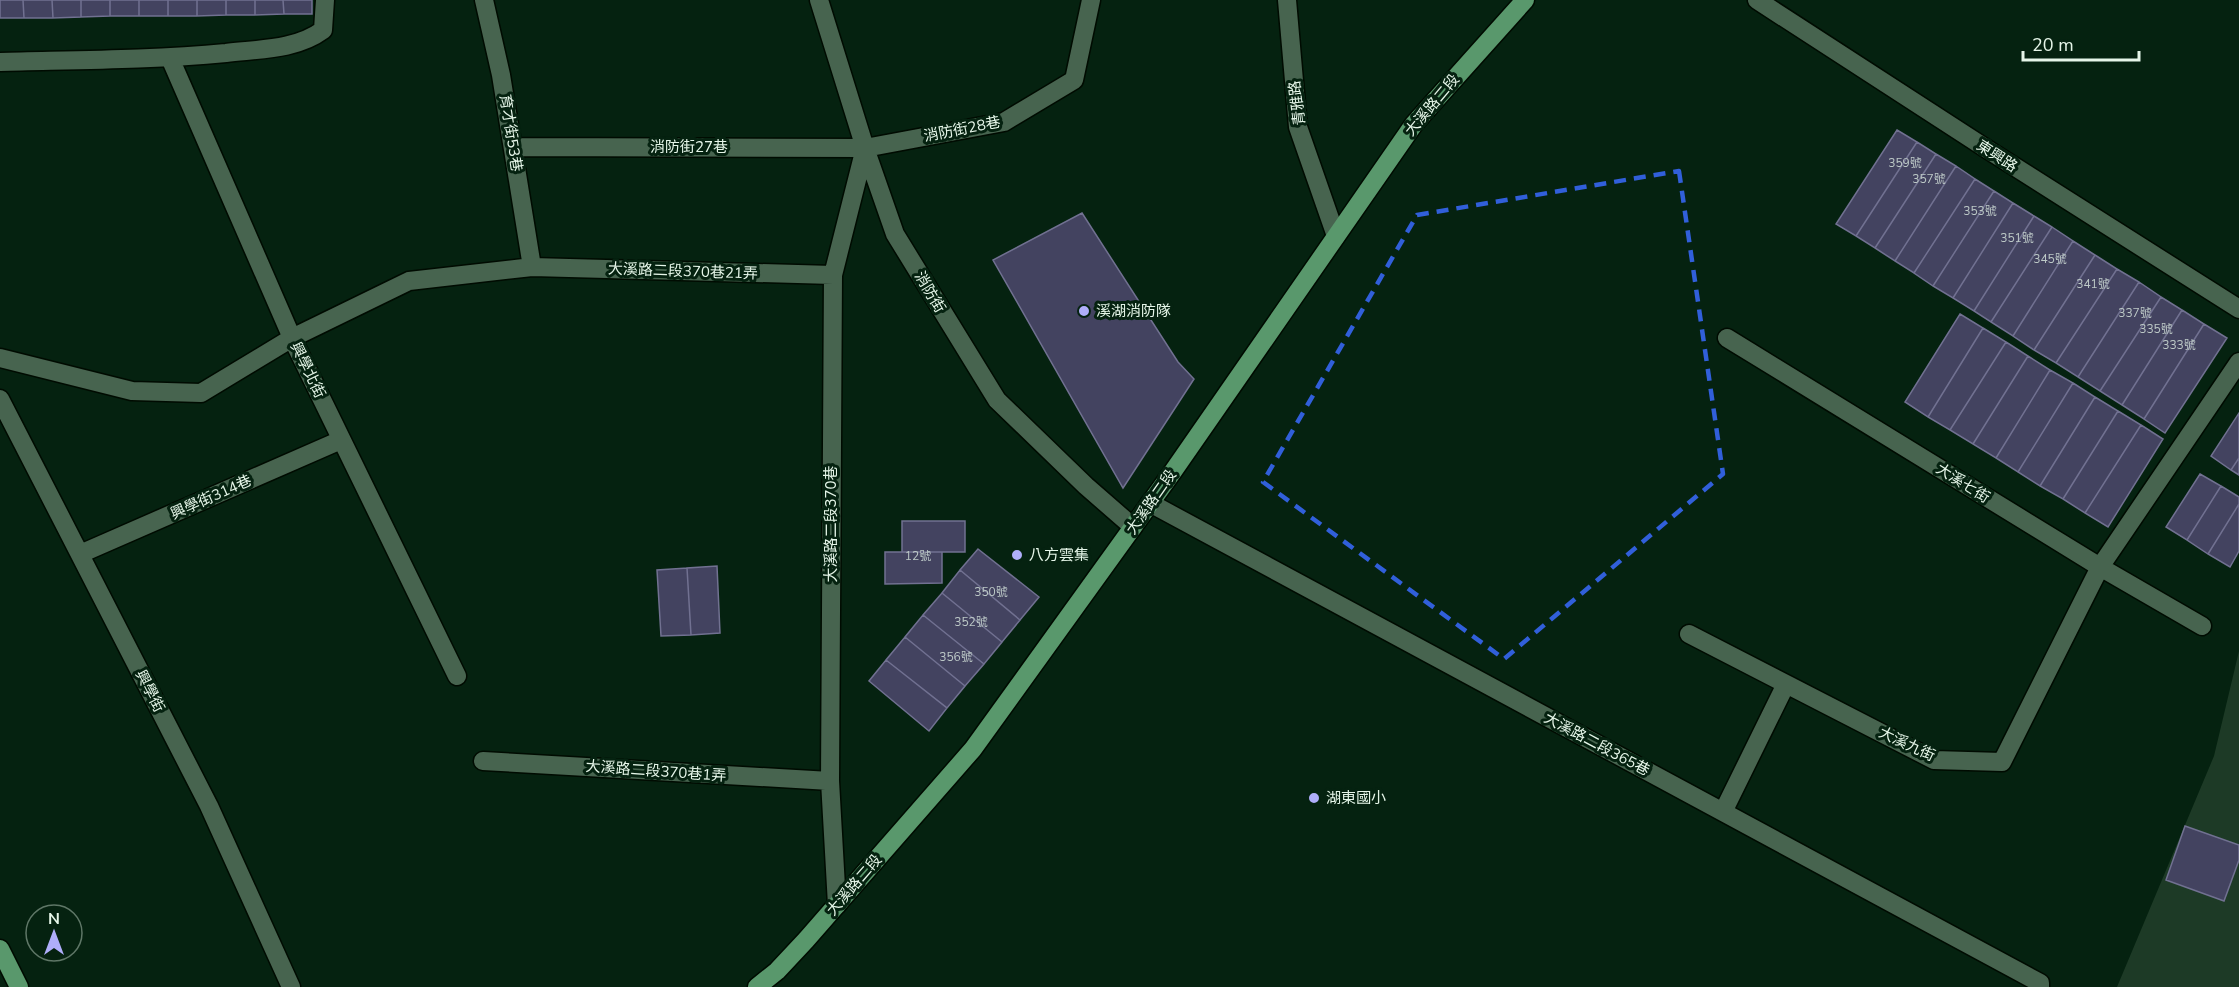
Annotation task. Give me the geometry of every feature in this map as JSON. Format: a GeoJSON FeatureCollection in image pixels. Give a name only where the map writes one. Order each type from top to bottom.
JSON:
{"type":"FeatureCollection","features":[{"type":"Feature","properties":{"kind":"main road","name":"大溪路二段"},"geometry":{"type":"LineString","coordinates":[[757,987],[774,979],[972,749],[1150,503],[1414,124],[1525,0]]}},
{"type":"Feature","properties":{"kind":"main road"},"geometry":{"type":"LineString","coordinates":[[0,949],[19,987]]}},
{"type":"Feature","properties":{"kind":"street"},"geometry":{"type":"LineString","coordinates":[[0,62],[170,58],[281,47],[311,39],[323,30],[325,0]]}},
{"type":"Feature","properties":{"kind":"street","name":"育才街53巷"},"geometry":{"type":"LineString","coordinates":[[484,0],[501,75],[532,267]]}},
{"type":"Feature","properties":{"kind":"street","name":"消防街"},"geometry":{"type":"LineString","coordinates":[[819,0],[865,148],[895,234],[997,400],[1086,486],[1133,527]]}},
{"type":"Feature","properties":{"kind":"street","name":"消防街28巷"},"geometry":{"type":"LineString","coordinates":[[865,148],[1004,122],[1074,80],[1091,0]]}},
{"type":"Feature","properties":{"kind":"street","name":"青雅路"},"geometry":{"type":"LineString","coordinates":[[1287,0],[1298,127],[1336,236]]}},
{"type":"Feature","properties":{"kind":"street","name":"東興路"},"geometry":{"type":"LineString","coordinates":[[1757,0],[2239,309]]}},
{"type":"Feature","properties":{"kind":"street","name":"興學北街"},"geometry":{"type":"LineString","coordinates":[[170,58],[292,338],[457,676]]}},
{"type":"Feature","properties":{"kind":"street","name":"消防街27巷"},"geometry":{"type":"LineString","coordinates":[[513,147],[865,148]]}},
{"type":"Feature","properties":{"kind":"street","name":"大溪路二段370巷"},"geometry":{"type":"LineString","coordinates":[[837,904],[830,781],[833,275],[865,148]]}},
{"type":"Feature","properties":{"kind":"street","name":"大溪路二段370巷21弄"},"geometry":{"type":"LineString","coordinates":[[0,358],[132,391],[201,393],[292,338],[409,281],[532,267],[833,275]]}},
{"type":"Feature","properties":{"kind":"street","name":"大溪七街"},"geometry":{"type":"LineString","coordinates":[[1727,338],[2100,567],[2202,626]]}},
{"type":"Feature","properties":{"kind":"street"},"geometry":{"type":"LineString","coordinates":[[2100,567],[2239,362]]}},
{"type":"Feature","properties":{"kind":"street","name":"興學街"},"geometry":{"type":"LineString","coordinates":[[0,399],[209,806],[291,987]]}},
{"type":"Feature","properties":{"kind":"street","name":"興學街314巷"},"geometry":{"type":"LineString","coordinates":[[80,554],[341,440]]}},
{"type":"Feature","properties":{"kind":"street","name":"大溪路二段365巷"},"geometry":{"type":"LineString","coordinates":[[1150,503],[2040,983],[2040,987]]}},
{"type":"Feature","properties":{"kind":"street","name":"大溪九街"},"geometry":{"type":"LineString","coordinates":[[1689,634],[1934,760],[2002,762],[2100,567]]}},
{"type":"Feature","properties":{"kind":"street"},"geometry":{"type":"LineString","coordinates":[[1723,812],[1786,684]]}},
{"type":"Feature","properties":{"kind":"street","name":"大溪路二段370巷1弄"},"geometry":{"type":"LineString","coordinates":[[483,761],[830,781]]}},
{"type":"Feature","properties":{"kind":"highlighted area"},"geometry":{"type":"Polygon","coordinates":[[[1679,171],[1723,474],[1504,659],[1263,482],[1417,215],[1679,171]]]}},
{"type":"Feature","properties":{"kind":"green space"},"geometry":{"type":"Polygon","coordinates":[[[2239,651],[2239,987],[2117,987],[2214,756],[2239,651]]]}},
{"type":"Feature","properties":{"kind":"building"},"geometry":{"type":"Polygon","coordinates":[[[0,0],[23,0],[24,18],[0,18],[0,0]]]}},
{"type":"Feature","properties":{"kind":"building"},"geometry":{"type":"Polygon","coordinates":[[[23,0],[52,0],[53,18],[24,18],[23,0]]]}},
{"type":"Feature","properties":{"kind":"building"},"geometry":{"type":"Polygon","coordinates":[[[52,0],[81,0],[81,17],[53,18],[52,0]]]}},
{"type":"Feature","properties":{"kind":"building"},"geometry":{"type":"Polygon","coordinates":[[[81,0],[110,0],[110,16],[81,17],[81,0]]]}},
{"type":"Feature","properties":{"kind":"building"},"geometry":{"type":"Polygon","coordinates":[[[110,0],[139,0],[139,16],[110,16],[110,0]]]}},
{"type":"Feature","properties":{"kind":"building"},"geometry":{"type":"Polygon","coordinates":[[[139,0],[168,0],[168,16],[139,16],[139,0]]]}},
{"type":"Feature","properties":{"kind":"building"},"geometry":{"type":"Polygon","coordinates":[[[168,0],[197,0],[197,16],[168,16],[168,0]]]}},
{"type":"Feature","properties":{"kind":"building"},"geometry":{"type":"Polygon","coordinates":[[[197,0],[226,0],[226,15],[197,16],[197,0]]]}},
{"type":"Feature","properties":{"kind":"building"},"geometry":{"type":"Polygon","coordinates":[[[226,0],[255,0],[255,15],[226,15],[226,0]]]}},
{"type":"Feature","properties":{"kind":"building"},"geometry":{"type":"Polygon","coordinates":[[[255,0],[283,0],[284,14],[255,15],[255,0]]]}},
{"type":"Feature","properties":{"kind":"building"},"geometry":{"type":"Polygon","coordinates":[[[283,0],[312,0],[312,14],[284,14],[283,0]]]}},
{"type":"Feature","properties":{"kind":"building"},"geometry":{"type":"Polygon","coordinates":[[[1897,130],[1917,142],[1856,236],[1836,224],[1897,130]]]}},
{"type":"Feature","properties":{"kind":"building"},"geometry":{"type":"Polygon","coordinates":[[[1917,142],[1936,154],[1875,248],[1856,236],[1917,142]]]}},
{"type":"Feature","properties":{"kind":"building"},"geometry":{"type":"Polygon","coordinates":[[[1936,154],[1956,166],[1895,261],[1875,248],[1936,154]]]}},
{"type":"Feature","properties":{"kind":"building"},"geometry":{"type":"Polygon","coordinates":[[[1956,166],[1975,179],[1914,273],[1895,261],[1956,166]]]}},
{"type":"Feature","properties":{"kind":"building"},"geometry":{"type":"Polygon","coordinates":[[[1975,179],[1994,191],[1933,286],[1914,273],[1975,179]]]}},
{"type":"Feature","properties":{"kind":"building"},"geometry":{"type":"Polygon","coordinates":[[[1994,191],[2013,203],[1953,298],[1933,286],[1994,191]]]}},
{"type":"Feature","properties":{"kind":"building"},"geometry":{"type":"Polygon","coordinates":[[[2013,203],[2034,216],[1974,311],[1953,298],[2013,203]]]}},
{"type":"Feature","properties":{"kind":"building","name":"溪湖消防隊"},"geometry":{"type":"Polygon","coordinates":[[[1082,213],[1178,362],[1194,379],[1123,488],[993,260],[1082,213]]]}},
{"type":"Feature","properties":{"kind":"building"},"geometry":{"type":"Polygon","coordinates":[[[2034,216],[2052,227],[1991,322],[1974,311],[2034,216]]]}},
{"type":"Feature","properties":{"kind":"building"},"geometry":{"type":"Polygon","coordinates":[[[2052,227],[2073,241],[2013,336],[1991,322],[2052,227]]]}},
{"type":"Feature","properties":{"kind":"building"},"geometry":{"type":"Polygon","coordinates":[[[2073,241],[2095,255],[2034,350],[2013,336],[2073,241]]]}},
{"type":"Feature","properties":{"kind":"building"},"geometry":{"type":"Polygon","coordinates":[[[2095,255],[2117,269],[2056,363],[2034,350],[2095,255]]]}},
{"type":"Feature","properties":{"kind":"building"},"geometry":{"type":"Polygon","coordinates":[[[2117,269],[2139,282],[2078,377],[2056,363],[2117,269]]]}},
{"type":"Feature","properties":{"kind":"building"},"geometry":{"type":"Polygon","coordinates":[[[2139,282],[2161,297],[2100,391],[2078,377],[2139,282]]]}},
{"type":"Feature","properties":{"kind":"building"},"geometry":{"type":"Polygon","coordinates":[[[2161,297],[2182,310],[2122,405],[2100,391],[2161,297]]]}},
{"type":"Feature","properties":{"kind":"building"},"geometry":{"type":"Polygon","coordinates":[[[2182,310],[2204,324],[2144,419],[2122,405],[2182,310]]]}},
{"type":"Feature","properties":{"kind":"building"},"geometry":{"type":"Polygon","coordinates":[[[1960,314],[1983,328],[1928,417],[1905,402],[1960,314]]]}},
{"type":"Feature","properties":{"kind":"building"},"geometry":{"type":"Polygon","coordinates":[[[2204,324],[2227,338],[2165,433],[2144,419],[2204,324]]]}},
{"type":"Feature","properties":{"kind":"building"},"geometry":{"type":"Polygon","coordinates":[[[1983,328],[2006,342],[1950,430],[1928,417],[1983,328]]]}},
{"type":"Feature","properties":{"kind":"building"},"geometry":{"type":"Polygon","coordinates":[[[2006,342],[2028,356],[1973,444],[1950,430],[2006,342]]]}},
{"type":"Feature","properties":{"kind":"building"},"geometry":{"type":"Polygon","coordinates":[[[2028,356],[2050,370],[1996,458],[1973,444],[2028,356]]]}},
{"type":"Feature","properties":{"kind":"building"},"geometry":{"type":"Polygon","coordinates":[[[2050,370],[2073,383],[2018,472],[1996,458],[2050,370]]]}},
{"type":"Feature","properties":{"kind":"building"},"geometry":{"type":"Polygon","coordinates":[[[2073,383],[2095,397],[2040,486],[2018,472],[2073,383]]]}},
{"type":"Feature","properties":{"kind":"building"},"geometry":{"type":"Polygon","coordinates":[[[2095,397],[2118,411],[2063,499],[2040,486],[2095,397]]]}},
{"type":"Feature","properties":{"kind":"building"},"geometry":{"type":"Polygon","coordinates":[[[2118,411],[2141,425],[2085,513],[2063,499],[2118,411]]]}},
{"type":"Feature","properties":{"kind":"building"},"geometry":{"type":"Polygon","coordinates":[[[2239,413],[2239,458],[2231,470],[2211,456],[2239,413]]]}},
{"type":"Feature","properties":{"kind":"building"},"geometry":{"type":"Polygon","coordinates":[[[2141,425],[2163,439],[2108,527],[2085,513],[2141,425]]]}},
{"type":"Feature","properties":{"kind":"building"},"geometry":{"type":"Polygon","coordinates":[[[2239,458],[2239,475],[2231,470],[2239,458]]]}},
{"type":"Feature","properties":{"kind":"building"},"geometry":{"type":"Polygon","coordinates":[[[2200,474],[2221,486],[2187,540],[2166,527],[2200,474]]]}},
{"type":"Feature","properties":{"kind":"building"},"geometry":{"type":"Polygon","coordinates":[[[2221,486],[2239,497],[2239,504],[2208,554],[2187,540],[2221,486]]]}},
{"type":"Feature","properties":{"kind":"building"},"geometry":{"type":"Polygon","coordinates":[[[2239,504],[2239,551],[2230,567],[2208,554],[2239,504]]]}},
{"type":"Feature","properties":{"kind":"building"},"geometry":{"type":"Polygon","coordinates":[[[902,521],[965,521],[965,552],[902,552],[902,521]]]}},
{"type":"Feature","properties":{"kind":"building"},"geometry":{"type":"Polygon","coordinates":[[[978,549],[1039,597],[1020,620],[960,570],[978,549]]]}},
{"type":"Feature","properties":{"kind":"building"},"geometry":{"type":"Polygon","coordinates":[[[885,552],[942,552],[942,583],[885,584],[885,552]]]}},
{"type":"Feature","properties":{"kind":"building"},"geometry":{"type":"Polygon","coordinates":[[[717,566],[720,633],[691,635],[687,568],[717,566]]]}},
{"type":"Feature","properties":{"kind":"building"},"geometry":{"type":"Polygon","coordinates":[[[687,568],[691,635],[661,636],[657,570],[687,568]]]}},
{"type":"Feature","properties":{"kind":"building"},"geometry":{"type":"Polygon","coordinates":[[[960,570],[1020,620],[1002,642],[942,593],[960,570]]]}},
{"type":"Feature","properties":{"kind":"building"},"geometry":{"type":"Polygon","coordinates":[[[942,593],[1002,642],[984,664],[923,615],[942,593]]]}},
{"type":"Feature","properties":{"kind":"building"},"geometry":{"type":"Polygon","coordinates":[[[923,615],[984,664],[965,686],[905,637],[923,615]]]}},
{"type":"Feature","properties":{"kind":"building"},"geometry":{"type":"Polygon","coordinates":[[[905,637],[965,686],[947,708],[886,660],[905,637]]]}},
{"type":"Feature","properties":{"kind":"building"},"geometry":{"type":"Polygon","coordinates":[[[886,660],[947,708],[929,731],[869,681],[886,660]]]}},
{"type":"Feature","properties":{"kind":"building"},"geometry":{"type":"Polygon","coordinates":[[[2185,826],[2239,845],[2239,860],[2224,901],[2166,880],[2185,826]]]}},
{"type":"Feature","properties":{"kind":"place","name":"溪湖消防隊"},"geometry":{"type":"Point","coordinates":[1084,311]}},
{"type":"Feature","properties":{"kind":"place","name":"八方雲集"},"geometry":{"type":"Point","coordinates":[1017,555]}},
{"type":"Feature","properties":{"kind":"place","name":"湖東國小"},"geometry":{"type":"Point","coordinates":[1314,798]}}]}
